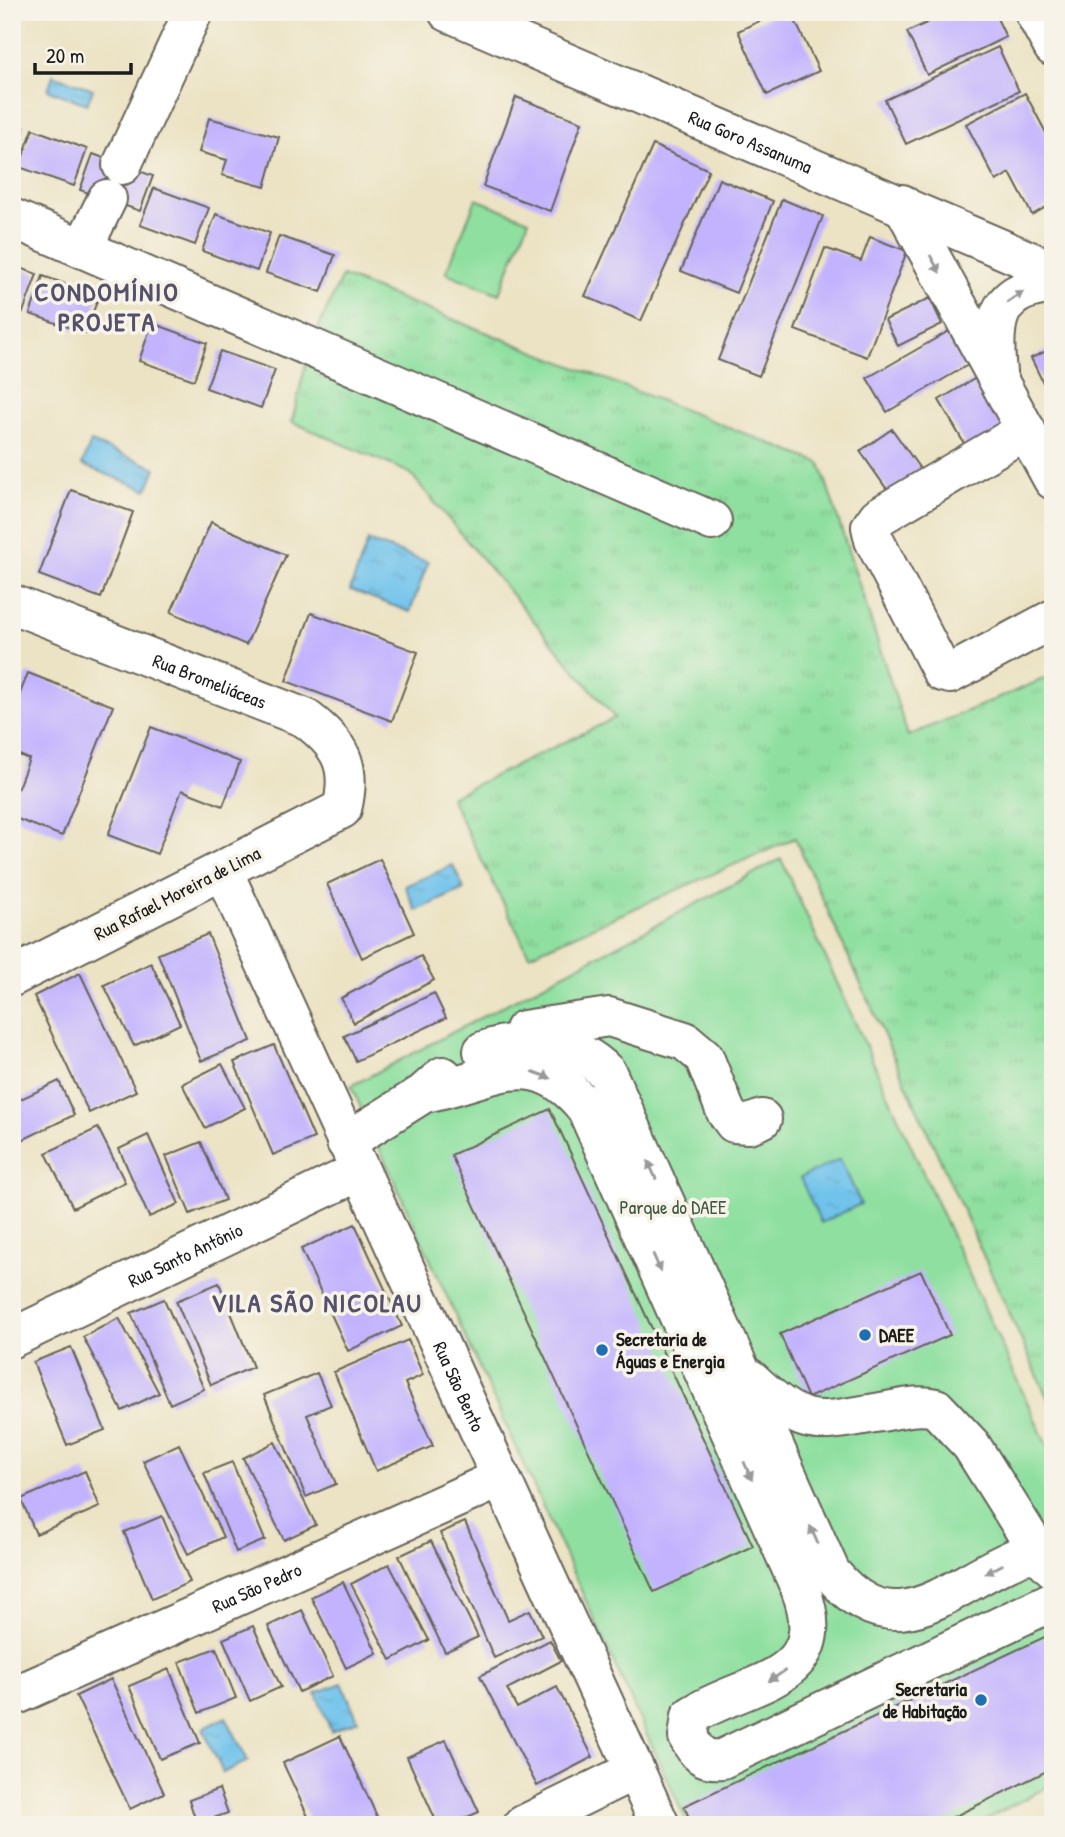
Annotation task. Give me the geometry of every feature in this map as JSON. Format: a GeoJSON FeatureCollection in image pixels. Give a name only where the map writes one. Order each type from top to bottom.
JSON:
{"type":"FeatureCollection","features":[{"type":"Feature","properties":{"kind":"street"},"geometry":{"type":"LineString","coordinates":[[122,164],[193,12]]}},
{"type":"Feature","properties":{"kind":"street","name":"Rua Goro Assanuma"},"geometry":{"type":"LineString","coordinates":[[448,12],[902,204],[1053,271]]}},
{"type":"Feature","properties":{"kind":"street"},"geometry":{"type":"LineString","coordinates":[[1034,12],[1053,47]]}},
{"type":"Feature","properties":{"kind":"street"},"geometry":{"type":"LineString","coordinates":[[83,248],[107,199]]}},
{"type":"Feature","properties":{"kind":"street"},"geometry":{"type":"LineString","coordinates":[[902,204],[1053,480]]}},
{"type":"Feature","properties":{"kind":"street"},"geometry":{"type":"LineString","coordinates":[[12,218],[712,521]]}},
{"type":"Feature","properties":{"kind":"street"},"geometry":{"type":"LineString","coordinates":[[997,378],[994,328],[1002,307],[1024,291],[1053,285]]}},
{"type":"Feature","properties":{"kind":"street"},"geometry":{"type":"LineString","coordinates":[[1026,430],[878,517],[871,527],[874,540],[942,672],[950,674],[1053,619]]}},
{"type":"Feature","properties":{"kind":"street","name":"Rua Bromeliáceas"},"geometry":{"type":"LineString","coordinates":[[12,604],[305,718],[325,733],[338,750],[348,786],[342,809]]}},
{"type":"Feature","properties":{"kind":"street","name":"Rua Rafael Moreira de Lima"},"geometry":{"type":"LineString","coordinates":[[12,977],[342,809]]}},
{"type":"Feature","properties":{"kind":"street","name":"Rua São Bento"},"geometry":{"type":"LineString","coordinates":[[223,871],[499,1479],[660,1825]]}},
{"type":"Feature","properties":{"kind":"street"},"geometry":{"type":"LineString","coordinates":[[447,1080],[477,1046],[517,1032],[595,1017],[620,1018],[685,1041],[700,1051],[734,1124],[749,1124],[762,1119]]}},
{"type":"Feature","properties":{"kind":"street"},"geometry":{"type":"LineString","coordinates":[[447,1080],[502,1045],[550,1044],[586,1054],[607,1073],[740,1370],[816,1581],[806,1635]]}},
{"type":"Feature","properties":{"kind":"street"},"geometry":{"type":"LineString","coordinates":[[447,1080],[498,1071],[528,1070],[561,1082],[586,1108],[816,1581],[891,1612]]}},
{"type":"Feature","properties":{"kind":"street","name":"Rua Santo Antônio"},"geometry":{"type":"LineString","coordinates":[[12,1338],[353,1156],[447,1080]]}},
{"type":"Feature","properties":{"kind":"street"},"geometry":{"type":"LineString","coordinates":[[740,1370],[792,1415],[807,1420],[826,1420],[909,1407],[936,1408],[971,1445],[1046,1561]]}},
{"type":"Feature","properties":{"kind":"street","name":"Rua São Pedro"},"geometry":{"type":"LineString","coordinates":[[12,1697],[499,1479]]}},
{"type":"Feature","properties":{"kind":"street"},"geometry":{"type":"LineString","coordinates":[[1046,1561],[1019,1556],[921,1607],[891,1612],[827,1605],[806,1635],[797,1657],[782,1675],[691,1716],[688,1737],[700,1756],[709,1760],[722,1759],[1053,1601]]}},
{"type":"Feature","properties":{"kind":"street"},"geometry":{"type":"LineString","coordinates":[[523,1825],[635,1770]]}},
{"type":"Feature","properties":{"kind":"green space"},"geometry":{"type":"Polygon","coordinates":[[[476,199],[529,220],[499,294],[446,273],[476,199]]]}},
{"type":"Feature","properties":{"kind":"green space"},"geometry":{"type":"Polygon","coordinates":[[[342,276],[820,463],[908,736],[1053,675],[1053,1410],[795,838],[529,955],[450,797],[615,718],[410,473],[292,422],[310,346],[342,276]]]}},
{"type":"Feature","properties":{"kind":"green space","name":"Parque do DAEE"},"geometry":{"type":"Polygon","coordinates":[[[781,859],[1053,1459],[1053,1784],[975,1825],[688,1825],[351,1086],[781,859]]]}},
{"type":"Feature","properties":{"kind":"water"},"geometry":{"type":"Polygon","coordinates":[[[53,75],[93,89],[87,104],[48,90],[53,75]]]}},
{"type":"Feature","properties":{"kind":"water"},"geometry":{"type":"Polygon","coordinates":[[[91,442],[156,468],[147,490],[82,465],[91,442]]]}},
{"type":"Feature","properties":{"kind":"water"},"geometry":{"type":"Polygon","coordinates":[[[368,541],[428,562],[410,612],[350,590],[368,541]]]}},
{"type":"Feature","properties":{"kind":"water"},"geometry":{"type":"Polygon","coordinates":[[[453,865],[464,889],[416,911],[405,886],[453,865]]]}},
{"type":"Feature","properties":{"kind":"water"},"geometry":{"type":"Polygon","coordinates":[[[840,1159],[861,1204],[821,1223],[800,1178],[840,1159]]]}},
{"type":"Feature","properties":{"kind":"water"},"geometry":{"type":"Polygon","coordinates":[[[342,1683],[358,1720],[331,1731],[316,1693],[342,1683]]]}},
{"type":"Feature","properties":{"kind":"water"},"geometry":{"type":"Polygon","coordinates":[[[226,1717],[248,1761],[223,1773],[203,1729],[226,1717]]]}},
{"type":"Feature","properties":{"kind":"building"},"geometry":{"type":"Polygon","coordinates":[[[779,12],[791,12],[819,71],[767,95],[738,31],[779,12]]]}},
{"type":"Feature","properties":{"kind":"building"},"geometry":{"type":"Polygon","coordinates":[[[950,12],[994,12],[1006,37],[927,75],[907,32],[950,12]]]}},
{"type":"Feature","properties":{"kind":"building"},"geometry":{"type":"Polygon","coordinates":[[[998,47],[1019,91],[906,144],[885,100],[998,47]]]}},
{"type":"Feature","properties":{"kind":"building"},"geometry":{"type":"Polygon","coordinates":[[[1025,93],[1053,146],[1053,212],[1050,205],[1032,215],[1010,173],[996,181],[966,124],[1025,93]]]}},
{"type":"Feature","properties":{"kind":"building"},"geometry":{"type":"Polygon","coordinates":[[[516,97],[582,122],[550,211],[483,186],[516,97]]]}},
{"type":"Feature","properties":{"kind":"building"},"geometry":{"type":"Polygon","coordinates":[[[209,118],[279,137],[265,187],[222,175],[227,160],[199,152],[209,118]]]}},
{"type":"Feature","properties":{"kind":"building"},"geometry":{"type":"Polygon","coordinates":[[[12,122],[24,127],[13,159],[12,159],[12,122]]]}},
{"type":"Feature","properties":{"kind":"building"},"geometry":{"type":"Polygon","coordinates":[[[33,129],[87,149],[74,186],[19,167],[33,129]]]}},
{"type":"Feature","properties":{"kind":"building"},"geometry":{"type":"Polygon","coordinates":[[[653,145],[709,170],[641,321],[585,296],[653,145]]]}},
{"type":"Feature","properties":{"kind":"building"},"geometry":{"type":"Polygon","coordinates":[[[93,154],[153,176],[140,211],[80,190],[93,154]]]}},
{"type":"Feature","properties":{"kind":"building"},"geometry":{"type":"Polygon","coordinates":[[[719,179],[773,201],[736,293],[681,271],[719,179]]]}},
{"type":"Feature","properties":{"kind":"building"},"geometry":{"type":"Polygon","coordinates":[[[154,188],[209,208],[195,245],[140,225],[154,188]]]}},
{"type":"Feature","properties":{"kind":"building"},"geometry":{"type":"Polygon","coordinates":[[[782,199],[823,216],[759,376],[718,360],[782,199]]]}},
{"type":"Feature","properties":{"kind":"building"},"geometry":{"type":"Polygon","coordinates":[[[216,214],[270,233],[257,271],[202,251],[216,214]]]}},
{"type":"Feature","properties":{"kind":"building"},"geometry":{"type":"Polygon","coordinates":[[[279,236],[335,255],[321,292],[266,273],[279,236]]]}},
{"type":"Feature","properties":{"kind":"building"},"geometry":{"type":"Polygon","coordinates":[[[870,237],[907,251],[867,357],[795,330],[825,248],[861,261],[870,237]]]}},
{"type":"Feature","properties":{"kind":"building"},"geometry":{"type":"Polygon","coordinates":[[[12,265],[37,274],[23,312],[12,308],[12,265]]]}},
{"type":"Feature","properties":{"kind":"building"},"geometry":{"type":"Polygon","coordinates":[[[43,276],[99,296],[85,333],[30,314],[43,276]]]}},
{"type":"Feature","properties":{"kind":"building"},"geometry":{"type":"Polygon","coordinates":[[[930,298],[942,324],[898,346],[885,320],[930,298]]]}},
{"type":"Feature","properties":{"kind":"building"},"geometry":{"type":"Polygon","coordinates":[[[152,323],[207,343],[194,380],[139,361],[152,323]]]}},
{"type":"Feature","properties":{"kind":"building"},"geometry":{"type":"Polygon","coordinates":[[[949,331],[968,365],[887,412],[867,378],[949,331]]]}},
{"type":"Feature","properties":{"kind":"building"},"geometry":{"type":"Polygon","coordinates":[[[1053,348],[1053,403],[1031,358],[1053,348]]]}},
{"type":"Feature","properties":{"kind":"building"},"geometry":{"type":"Polygon","coordinates":[[[220,351],[275,370],[261,408],[206,388],[220,351]]]}},
{"type":"Feature","properties":{"kind":"building"},"geometry":{"type":"Polygon","coordinates":[[[976,378],[1005,428],[968,450],[939,400],[976,378]]]}},
{"type":"Feature","properties":{"kind":"building"},"geometry":{"type":"Polygon","coordinates":[[[892,429],[925,476],[893,498],[860,451],[892,429]]]}},
{"type":"Feature","properties":{"kind":"building"},"geometry":{"type":"Polygon","coordinates":[[[71,490],[133,512],[101,598],[39,575],[71,490]]]}},
{"type":"Feature","properties":{"kind":"building"},"geometry":{"type":"Polygon","coordinates":[[[211,522],[286,555],[246,645],[171,612],[211,522]]]}},
{"type":"Feature","properties":{"kind":"building"},"geometry":{"type":"Polygon","coordinates":[[[311,613],[418,652],[392,721],[286,681],[311,613]]]}},
{"type":"Feature","properties":{"kind":"building"},"geometry":{"type":"Polygon","coordinates":[[[28,673],[113,706],[62,836],[12,817],[12,803],[29,759],[12,752],[12,714],[28,673]]]}},
{"type":"Feature","properties":{"kind":"building"},"geometry":{"type":"Polygon","coordinates":[[[151,727],[240,762],[223,806],[182,790],[157,854],[108,835],[151,727]]]}},
{"type":"Feature","properties":{"kind":"building"},"geometry":{"type":"Polygon","coordinates":[[[380,859],[414,933],[362,958],[327,884],[380,859]]]}},
{"type":"Feature","properties":{"kind":"building"},"geometry":{"type":"Polygon","coordinates":[[[208,934],[251,1041],[201,1061],[158,954],[208,934]]]}},
{"type":"Feature","properties":{"kind":"building"},"geometry":{"type":"Polygon","coordinates":[[[421,956],[434,980],[354,1023],[341,998],[421,956]]]}},
{"type":"Feature","properties":{"kind":"building"},"geometry":{"type":"Polygon","coordinates":[[[151,963],[180,1024],[134,1046],[104,985],[151,963]]]}},
{"type":"Feature","properties":{"kind":"building"},"geometry":{"type":"Polygon","coordinates":[[[80,973],[136,1091],[89,1113],[34,996],[80,973]]]}},
{"type":"Feature","properties":{"kind":"building"},"geometry":{"type":"Polygon","coordinates":[[[434,993],[446,1018],[356,1061],[344,1036],[434,993]]]}},
{"type":"Feature","properties":{"kind":"building"},"geometry":{"type":"Polygon","coordinates":[[[274,1045],[314,1138],[273,1155],[234,1062],[274,1045]]]}},
{"type":"Feature","properties":{"kind":"building"},"geometry":{"type":"Polygon","coordinates":[[[222,1064],[245,1108],[205,1128],[182,1084],[222,1064]]]}},
{"type":"Feature","properties":{"kind":"building"},"geometry":{"type":"Polygon","coordinates":[[[59,1081],[74,1115],[14,1144],[12,1103],[59,1081]]]}},
{"type":"Feature","properties":{"kind":"building","name":"Secretaria de Águas e Energia"},"geometry":{"type":"Polygon","coordinates":[[[550,1109],[753,1546],[654,1592],[451,1155],[550,1109]]]}},
{"type":"Feature","properties":{"kind":"building"},"geometry":{"type":"Polygon","coordinates":[[[98,1128],[125,1182],[73,1208],[46,1153],[98,1128]]]}},
{"type":"Feature","properties":{"kind":"building"},"geometry":{"type":"Polygon","coordinates":[[[148,1135],[179,1204],[149,1217],[119,1149],[148,1135]]]}},
{"type":"Feature","properties":{"kind":"building"},"geometry":{"type":"Polygon","coordinates":[[[201,1142],[225,1200],[190,1214],[166,1156],[201,1142]]]}},
{"type":"Feature","properties":{"kind":"building"},"geometry":{"type":"Polygon","coordinates":[[[355,1224],[402,1326],[348,1351],[301,1249],[355,1224]]]}},
{"type":"Feature","properties":{"kind":"building","name":"DAEE"},"geometry":{"type":"Polygon","coordinates":[[[921,1271],[950,1335],[808,1398],[780,1334],[921,1271]]]}},
{"type":"Feature","properties":{"kind":"building"},"geometry":{"type":"Polygon","coordinates":[[[219,1283],[253,1367],[211,1385],[176,1301],[219,1283]]]}},
{"type":"Feature","properties":{"kind":"building"},"geometry":{"type":"Polygon","coordinates":[[[164,1299],[204,1389],[170,1404],[131,1313],[164,1299]]]}},
{"type":"Feature","properties":{"kind":"building"},"geometry":{"type":"Polygon","coordinates":[[[119,1318],[159,1393],[122,1411],[83,1337],[119,1318]]]}},
{"type":"Feature","properties":{"kind":"building"},"geometry":{"type":"Polygon","coordinates":[[[408,1340],[423,1375],[405,1383],[433,1446],[376,1471],[334,1372],[408,1340]]]}},
{"type":"Feature","properties":{"kind":"building"},"geometry":{"type":"Polygon","coordinates":[[[71,1347],[105,1430],[67,1445],[33,1362],[71,1347]]]}},
{"type":"Feature","properties":{"kind":"building"},"geometry":{"type":"Polygon","coordinates":[[[317,1373],[331,1405],[307,1415],[336,1484],[306,1497],[264,1395],[317,1373]]]}},
{"type":"Feature","properties":{"kind":"building"},"geometry":{"type":"Polygon","coordinates":[[[275,1442],[316,1525],[284,1540],[243,1458],[275,1442]]]}},
{"type":"Feature","properties":{"kind":"building"},"geometry":{"type":"Polygon","coordinates":[[[179,1444],[223,1537],[188,1554],[143,1461],[179,1444]]]}},
{"type":"Feature","properties":{"kind":"building"},"geometry":{"type":"Polygon","coordinates":[[[232,1462],[265,1540],[236,1552],[204,1473],[232,1462]]]}},
{"type":"Feature","properties":{"kind":"building"},"geometry":{"type":"Polygon","coordinates":[[[85,1471],[100,1507],[36,1534],[21,1499],[85,1471]]]}},
{"type":"Feature","properties":{"kind":"building"},"geometry":{"type":"Polygon","coordinates":[[[162,1516],[190,1582],[152,1599],[124,1532],[162,1516]]]}},
{"type":"Feature","properties":{"kind":"building"},"geometry":{"type":"Polygon","coordinates":[[[465,1522],[508,1620],[530,1610],[542,1636],[494,1658],[440,1533],[465,1522]]]}},
{"type":"Feature","properties":{"kind":"building"},"geometry":{"type":"Polygon","coordinates":[[[431,1541],[478,1637],[445,1652],[399,1556],[431,1541]]]}},
{"type":"Feature","properties":{"kind":"building"},"geometry":{"type":"Polygon","coordinates":[[[389,1564],[429,1640],[391,1660],[351,1584],[389,1564]]]}},
{"type":"Feature","properties":{"kind":"building"},"geometry":{"type":"Polygon","coordinates":[[[343,1582],[377,1653],[346,1668],[311,1597],[343,1582]]]}},
{"type":"Feature","properties":{"kind":"building"},"geometry":{"type":"Polygon","coordinates":[[[302,1610],[333,1676],[299,1692],[268,1626],[302,1610]]]}},
{"type":"Feature","properties":{"kind":"building"},"geometry":{"type":"Polygon","coordinates":[[[253,1626],[281,1687],[250,1701],[223,1639],[253,1626]]]}},
{"type":"Feature","properties":{"kind":"building","name":"Secretaria de Habitação"},"geometry":{"type":"Polygon","coordinates":[[[1053,1633],[1053,1768],[937,1825],[692,1825],[684,1806],[1053,1633]]]}},
{"type":"Feature","properties":{"kind":"building"},"geometry":{"type":"Polygon","coordinates":[[[550,1640],[561,1661],[507,1689],[517,1708],[557,1687],[593,1757],[537,1786],[480,1676],[550,1640]]]}},
{"type":"Feature","properties":{"kind":"building"},"geometry":{"type":"Polygon","coordinates":[[[216,1648],[236,1698],[199,1713],[179,1662],[216,1648]]]}},
{"type":"Feature","properties":{"kind":"building"},"geometry":{"type":"Polygon","coordinates":[[[169,1669],[200,1743],[160,1759],[129,1686],[169,1669]]]}},
{"type":"Feature","properties":{"kind":"building"},"geometry":{"type":"Polygon","coordinates":[[[111,1679],[164,1793],[130,1809],[76,1696],[111,1679]]]}},
{"type":"Feature","properties":{"kind":"building"},"geometry":{"type":"Polygon","coordinates":[[[340,1736],[381,1825],[312,1825],[283,1763],[340,1736]]]}},
{"type":"Feature","properties":{"kind":"building"},"geometry":{"type":"Polygon","coordinates":[[[446,1740],[479,1812],[449,1825],[438,1825],[407,1757],[446,1740]]]}},
{"type":"Feature","properties":{"kind":"building"},"geometry":{"type":"Polygon","coordinates":[[[219,1789],[228,1813],[197,1824],[189,1800],[219,1789]]]}},
{"type":"Feature","properties":{"kind":"place","name":"DAEE"},"geometry":{"type":"Point","coordinates":[865,1335]}},
{"type":"Feature","properties":{"kind":"place","name":"Secretaria de Águas e Energia"},"geometry":{"type":"Point","coordinates":[602,1350]}},
{"type":"Feature","properties":{"kind":"place","name":"Secretaria de Habitação"},"geometry":{"type":"Point","coordinates":[981,1700]}},
{"type":"Feature","properties":{"kind":"district","name":"CONDOMÍNIO PROJETA"},"geometry":{"type":"Point","coordinates":[107,307]}},
{"type":"Feature","properties":{"kind":"district","name":"VILA SÃO NICOLAU"},"geometry":{"type":"Point","coordinates":[317,1303]}}]}
